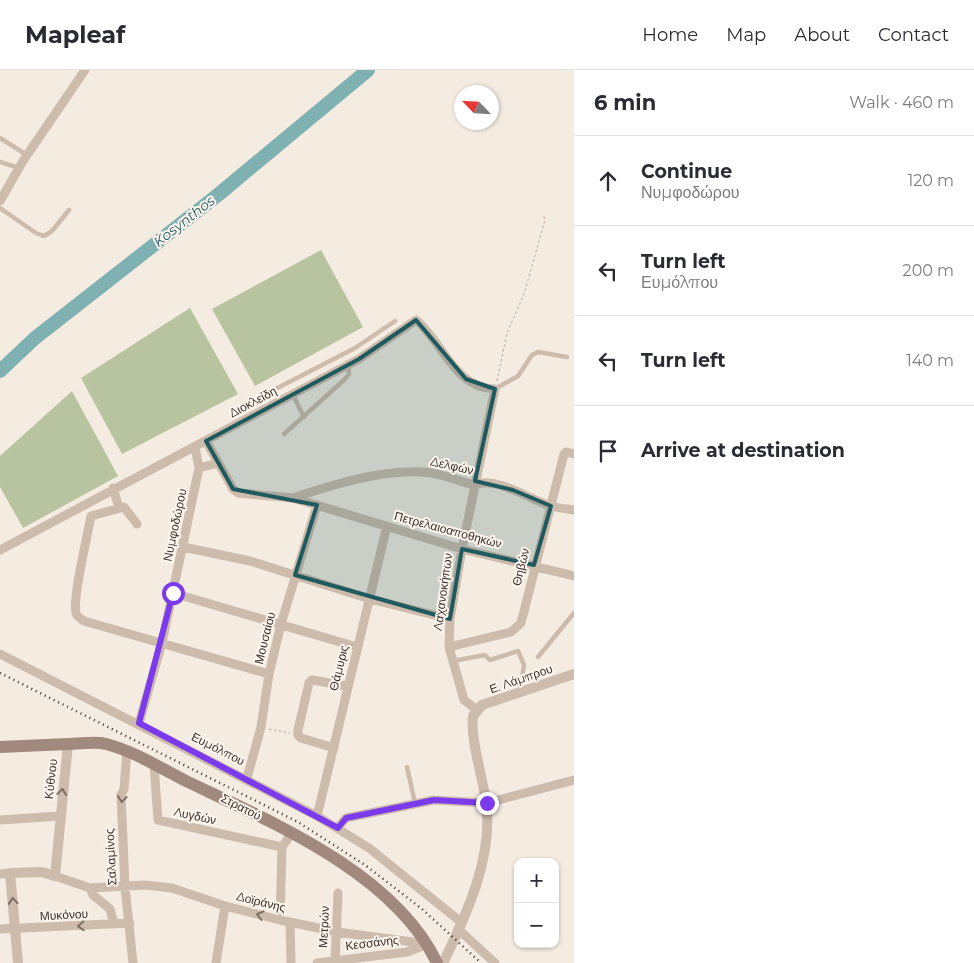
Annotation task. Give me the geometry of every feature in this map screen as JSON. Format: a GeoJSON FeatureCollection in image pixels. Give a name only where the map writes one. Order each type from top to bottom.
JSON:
{"type":"FeatureCollection","features":[{"type":"Feature","properties":{"kind":"main road","name":"Στρατού"},"geometry":{"type":"LineString","coordinates":[[0,747],[100,743],[127,751],[291,834],[332,858],[383,892],[396,904],[428,944],[437,963]]}},
{"type":"Feature","properties":{"kind":"street"},"geometry":{"type":"LineString","coordinates":[[1,199],[27,155],[85,70]]}},
{"type":"Feature","properties":{"kind":"street","name":"Διοκλείδη"},"geometry":{"type":"LineString","coordinates":[[0,550],[113,488],[206,442],[359,359],[416,320],[466,379],[486,389],[495,389]]}},
{"type":"Feature","properties":{"kind":"street","name":"Λαχανοκήπων"},"geometry":{"type":"LineString","coordinates":[[477,710],[464,700],[451,662],[449,646],[450,619],[474,486],[495,389]]}},
{"type":"Feature","properties":{"kind":"street"},"geometry":{"type":"LineString","coordinates":[[206,442],[233,489],[238,492],[293,498]]}},
{"type":"Feature","properties":{"kind":"street","name":"Νυμφοδώρου"},"geometry":{"type":"LineString","coordinates":[[139,723],[162,643],[183,547],[199,468],[195,447]]}},
{"type":"Feature","properties":{"kind":"street","name":"Θηβών"},"geometry":{"type":"LineString","coordinates":[[449,646],[516,629],[521,623],[564,454],[574,454]]}},
{"type":"Feature","properties":{"kind":"street"},"geometry":{"type":"LineString","coordinates":[[199,468],[218,463]]}},
{"type":"Feature","properties":{"kind":"street","name":"Δελφών"},"geometry":{"type":"LineString","coordinates":[[293,498],[329,486],[360,479],[422,472],[474,486],[481,482],[490,484],[513,490],[551,506],[574,510]]}},
{"type":"Feature","properties":{"kind":"street"},"geometry":{"type":"LineString","coordinates":[[113,488],[119,508]]}},
{"type":"Feature","properties":{"kind":"street","name":"Πετρελαιοαποθηκών"},"geometry":{"type":"LineString","coordinates":[[293,498],[462,549],[574,576]]}},
{"type":"Feature","properties":{"kind":"street","name":"Μουσαίου"},"geometry":{"type":"LineString","coordinates":[[247,778],[261,727],[281,624],[317,506]]}},
{"type":"Feature","properties":{"kind":"street"},"geometry":{"type":"LineString","coordinates":[[138,524],[127,508],[119,508],[91,516],[76,598],[76,613],[84,621],[270,674]]}},
{"type":"Feature","properties":{"kind":"street","name":"Θάμυρις"},"geometry":{"type":"LineString","coordinates":[[317,816],[386,526]]}},
{"type":"Feature","properties":{"kind":"street"},"geometry":{"type":"LineString","coordinates":[[183,547],[250,561],[370,599],[450,619]]}},
{"type":"Feature","properties":{"kind":"street"},"geometry":{"type":"LineString","coordinates":[[173,593],[357,647]]}},
{"type":"Feature","properties":{"kind":"street","name":"Ευμόλπου"},"geometry":{"type":"LineString","coordinates":[[0,654],[247,778],[338,828],[369,848],[460,926],[495,963]]}},
{"type":"Feature","properties":{"kind":"street","name":"Ε. Λάμπρου"},"geometry":{"type":"LineString","coordinates":[[477,710],[482,705],[574,674]]}},
{"type":"Feature","properties":{"kind":"street"},"geometry":{"type":"LineString","coordinates":[[334,748],[301,738],[298,735],[309,683],[312,680],[347,686]]}},
{"type":"Feature","properties":{"kind":"street"},"geometry":{"type":"LineString","coordinates":[[444,963],[476,882],[488,828],[487,803],[472,722],[477,710]]}},
{"type":"Feature","properties":{"kind":"street","name":"Κύθνου"},"geometry":{"type":"LineString","coordinates":[[55,876],[68,744]]}},
{"type":"Feature","properties":{"kind":"street","name":"Σαλαμίνος"},"geometry":{"type":"LineString","coordinates":[[127,751],[124,789],[121,795],[125,887],[134,963]]}},
{"type":"Feature","properties":{"kind":"street","name":"Λυγδών"},"geometry":{"type":"LineString","coordinates":[[154,765],[158,820],[282,847]]}},
{"type":"Feature","properties":{"kind":"street"},"geometry":{"type":"LineString","coordinates":[[338,828],[346,818],[415,803],[445,799],[487,803],[574,780]]}},
{"type":"Feature","properties":{"kind":"street","name":"Κύθνου"},"geometry":{"type":"LineString","coordinates":[[0,820],[60,816]]}},
{"type":"Feature","properties":{"kind":"street"},"geometry":{"type":"LineString","coordinates":[[280,920],[282,847],[291,834]]}},
{"type":"Feature","properties":{"kind":"street","name":"Δοϊράνης"},"geometry":{"type":"LineString","coordinates":[[5,874],[42,872],[90,888],[145,885],[172,888],[225,906],[280,920],[337,932],[428,944]]}},
{"type":"Feature","properties":{"kind":"street"},"geometry":{"type":"LineString","coordinates":[[5,874],[16,930],[18,963]]}},
{"type":"Feature","properties":{"kind":"street","name":"Δοϊράνης"},"geometry":{"type":"LineString","coordinates":[[90,888],[93,895],[110,909],[114,924]]}},
{"type":"Feature","properties":{"kind":"street","name":"Μετρών"},"geometry":{"type":"LineString","coordinates":[[335,962],[338,893]]}},
{"type":"Feature","properties":{"kind":"street"},"geometry":{"type":"LineString","coordinates":[[216,963],[225,906]]}},
{"type":"Feature","properties":{"kind":"street"},"geometry":{"type":"LineString","coordinates":[[290,922],[291,963]]}},
{"type":"Feature","properties":{"kind":"street","name":"Μυκόνου"},"geometry":{"type":"LineString","coordinates":[[0,929],[16,930],[130,923]]}},
{"type":"Feature","properties":{"kind":"street","name":"Κεσσάνης"},"geometry":{"type":"LineString","coordinates":[[317,963],[407,952],[428,944]]}},
{"type":"Feature","properties":{"kind":"lane"},"geometry":{"type":"LineString","coordinates":[[0,138],[27,155]]}},
{"type":"Feature","properties":{"kind":"lane"},"geometry":{"type":"LineString","coordinates":[[0,162],[19,168]]}},
{"type":"Feature","properties":{"kind":"lane"},"geometry":{"type":"LineString","coordinates":[[0,208],[36,233],[44,236],[52,231],[69,210]]}},
{"type":"Feature","properties":{"kind":"lane"},"geometry":{"type":"LineString","coordinates":[[262,396],[355,348],[395,321]]}},
{"type":"Feature","properties":{"kind":"lane"},"geometry":{"type":"LineString","coordinates":[[355,348],[359,359]]}},
{"type":"Feature","properties":{"kind":"lane"},"geometry":{"type":"LineString","coordinates":[[495,389],[518,376],[532,355],[538,352],[567,357]]}},
{"type":"Feature","properties":{"kind":"lane"},"geometry":{"type":"LineString","coordinates":[[284,434],[344,380],[349,374],[348,365]]}},
{"type":"Feature","properties":{"kind":"lane"},"geometry":{"type":"LineString","coordinates":[[293,395],[304,416]]}},
{"type":"Feature","properties":{"kind":"lane"},"geometry":{"type":"LineString","coordinates":[[538,657],[574,613]]}},
{"type":"Feature","properties":{"kind":"lane"},"geometry":{"type":"LineString","coordinates":[[451,662],[486,655],[490,660],[518,651],[524,665],[519,693]]}},
{"type":"Feature","properties":{"kind":"lane"},"geometry":{"type":"LineString","coordinates":[[407,767],[415,803]]}},
{"type":"Feature","properties":{"kind":"path"},"geometry":{"type":"LineString","coordinates":[[495,389],[507,333],[524,294],[545,220],[542,214]]}},
{"type":"Feature","properties":{"kind":"path"},"geometry":{"type":"LineString","coordinates":[[261,727],[298,735]]}},
{"type":"Feature","properties":{"kind":"highlighted area"},"geometry":{"type":"Polygon","coordinates":[[[416,320],[466,379],[495,389],[475,481],[513,490],[551,506],[534,565],[462,549],[450,619],[295,575],[317,505],[233,489],[206,441],[359,359],[416,320]]]}},
{"type":"Feature","properties":{"kind":"green space"},"geometry":{"type":"Polygon","coordinates":[[[321,250],[363,327],[255,386],[212,309],[321,250]]]}},
{"type":"Feature","properties":{"kind":"green space"},"geometry":{"type":"Polygon","coordinates":[[[190,308],[238,394],[122,454],[81,378],[190,308]]]}},
{"type":"Feature","properties":{"kind":"green space"},"geometry":{"type":"Polygon","coordinates":[[[72,391],[118,476],[23,528],[0,487],[0,456],[72,391]]]}},
{"type":"Feature","properties":{"kind":"waterway","name":"Kosynthos"},"geometry":{"type":"LineString","coordinates":[[0,371],[35,338],[219,194],[368,70]]}},
{"type":"Feature","properties":{"kind":"railway"},"geometry":{"type":"LineString","coordinates":[[0,673],[298,822],[365,865],[422,909],[481,963]]}},
{"type":"Feature","properties":{"kind":"route"},"geometry":{"type":"LineString","coordinates":[[173,593],[162,643],[139,723],[247,778],[338,828],[346,818],[434,800],[445,799],[487,803]]}}]}
